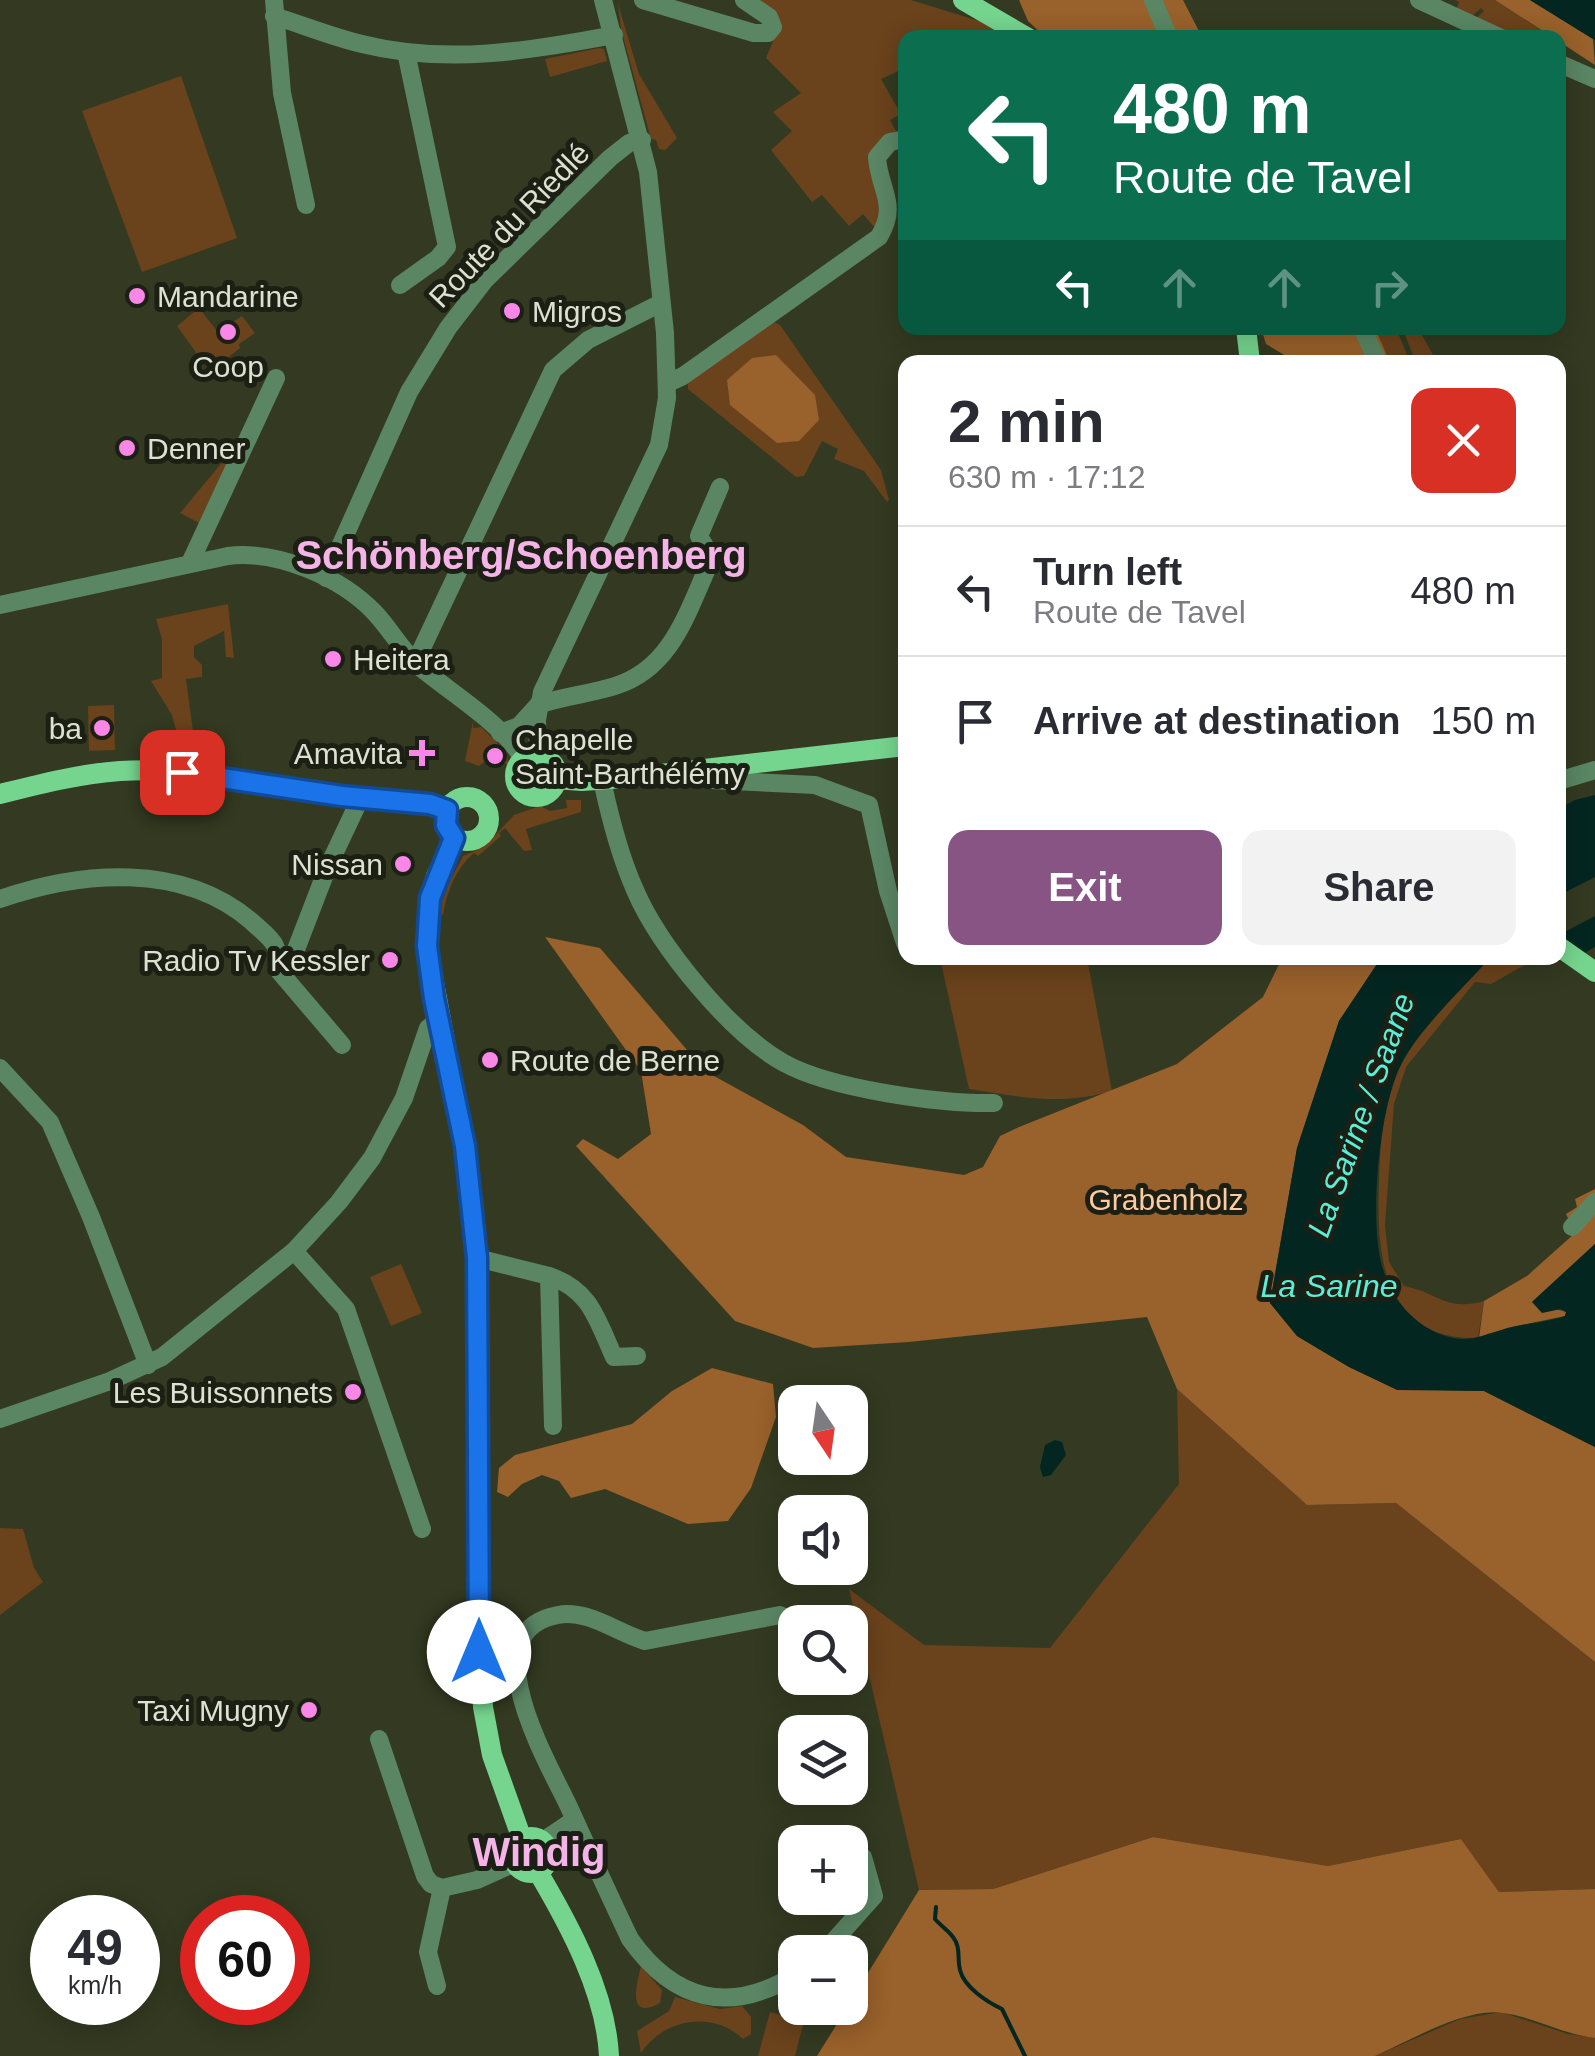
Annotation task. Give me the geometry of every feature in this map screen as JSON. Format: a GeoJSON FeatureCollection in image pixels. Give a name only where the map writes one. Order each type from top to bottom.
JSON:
{"type":"FeatureCollection","features":[{"type":"Feature","properties":{"kind":"main road"},"geometry":{"type":"LineString","coordinates":[[964,0],[1015,30]]}},
{"type":"Feature","properties":{"kind":"main road"},"geometry":{"type":"LineString","coordinates":[[556,779],[602,780],[898,747]]}},
{"type":"Feature","properties":{"kind":"main road"},"geometry":{"type":"LineString","coordinates":[[531,757],[552,764],[556,779],[550,791],[536,797],[518,788],[515,772],[531,757]]}},
{"type":"Feature","properties":{"kind":"main road"},"geometry":{"type":"LineString","coordinates":[[0,794],[90,774],[159,770],[430,804],[447,810]]}},
{"type":"Feature","properties":{"kind":"main road"},"geometry":{"type":"LineString","coordinates":[[485,806],[518,788]]}},
{"type":"Feature","properties":{"kind":"main road"},"geometry":{"type":"LineString","coordinates":[[462,798],[475,799],[485,806],[488,826],[480,837],[468,842],[454,838],[446,825],[447,810],[462,798]]}},
{"type":"Feature","properties":{"kind":"main road"},"geometry":{"type":"LineString","coordinates":[[454,838],[436,876],[427,923],[430,978],[465,1146],[477,1258],[480,1673],[492,1756],[538,1852],[590,1978],[605,2022],[609,2056]]}},
{"type":"Feature","properties":{"kind":"main road"},"geometry":{"type":"LineString","coordinates":[[1566,952],[1595,972]]}},
{"type":"Feature","properties":{"kind":"main road"},"geometry":{"type":"LineString","coordinates":[[515,1864],[522,1871],[538,1852]]}},
{"type":"Feature","properties":{"kind":"street"},"geometry":{"type":"LineString","coordinates":[[531,757],[538,705],[548,677],[658,446],[668,383],[654,211],[642,140],[604,0]]}},
{"type":"Feature","properties":{"kind":"street"},"geometry":{"type":"LineString","coordinates":[[643,0],[754,33],[768,32],[773,27],[769,16],[744,0]]}},
{"type":"Feature","properties":{"kind":"street"},"geometry":{"type":"LineString","coordinates":[[1153,0],[1165,30]]}},
{"type":"Feature","properties":{"kind":"street"},"geometry":{"type":"LineString","coordinates":[[1419,0],[1484,30]]}},
{"type":"Feature","properties":{"kind":"street"},"geometry":{"type":"LineString","coordinates":[[306,205],[282,94],[274,8],[361,44],[406,52],[492,54],[614,35]]}},
{"type":"Feature","properties":{"kind":"street"},"geometry":{"type":"LineString","coordinates":[[400,285],[447,247],[406,52]]}},
{"type":"Feature","properties":{"kind":"street"},"geometry":{"type":"LineString","coordinates":[[1566,66],[1595,79]]}},
{"type":"Feature","properties":{"kind":"street","name":"Route du Riedlé"},"geometry":{"type":"LineString","coordinates":[[326,578],[409,392],[448,328],[485,280],[597,170],[629,143],[642,140]]}},
{"type":"Feature","properties":{"kind":"street"},"geometry":{"type":"LineString","coordinates":[[668,383],[684,376],[879,237],[889,216],[889,203],[877,157],[890,142],[898,140]]}},
{"type":"Feature","properties":{"kind":"street"},"geometry":{"type":"LineString","coordinates":[[416,663],[553,370],[588,340],[661,303]]}},
{"type":"Feature","properties":{"kind":"street"},"geometry":{"type":"LineString","coordinates":[[190,563],[276,378]]}},
{"type":"Feature","properties":{"kind":"street"},"geometry":{"type":"LineString","coordinates":[[500,733],[519,726],[538,705],[631,680],[647,672],[663,656],[674,641],[712,558],[699,536],[720,487]]}},
{"type":"Feature","properties":{"kind":"street"},"geometry":{"type":"LineString","coordinates":[[0,606],[190,563],[246,554],[282,558],[326,578],[372,610],[416,663],[531,757]]}},
{"type":"Feature","properties":{"kind":"street"},"geometry":{"type":"LineString","coordinates":[[701,769],[711,780],[814,785],[869,805],[898,922]]}},
{"type":"Feature","properties":{"kind":"street"},"geometry":{"type":"LineString","coordinates":[[1566,779],[1595,770]]}},
{"type":"Feature","properties":{"kind":"street"},"geometry":{"type":"LineString","coordinates":[[602,780],[621,857],[637,896],[693,980],[758,1046],[787,1065],[834,1082],[915,1096],[994,1103]]}},
{"type":"Feature","properties":{"kind":"street"},"geometry":{"type":"LineString","coordinates":[[284,978],[360,798]]}},
{"type":"Feature","properties":{"kind":"street"},"geometry":{"type":"LineString","coordinates":[[0,899],[33,889],[145,877],[177,882],[216,898],[260,929],[279,951],[279,972],[342,1045]]}},
{"type":"Feature","properties":{"kind":"street"},"geometry":{"type":"LineString","coordinates":[[0,1419],[148,1364],[187,1340],[294,1250],[339,1202],[372,1158],[404,1098],[428,1028],[439,1020]]}},
{"type":"Feature","properties":{"kind":"street"},"geometry":{"type":"LineString","coordinates":[[0,1068],[50,1122],[148,1364]]}},
{"type":"Feature","properties":{"kind":"street"},"geometry":{"type":"LineString","coordinates":[[1572,1227],[1595,1202]]}},
{"type":"Feature","properties":{"kind":"street"},"geometry":{"type":"LineString","coordinates":[[294,1250],[346,1309],[422,1529]]}},
{"type":"Feature","properties":{"kind":"street"},"geometry":{"type":"LineString","coordinates":[[477,1258],[549,1276],[575,1287],[584,1295],[614,1357],[637,1356]]}},
{"type":"Feature","properties":{"kind":"street"},"geometry":{"type":"LineString","coordinates":[[549,1276],[553,1426]]}},
{"type":"Feature","properties":{"kind":"street"},"geometry":{"type":"LineString","coordinates":[[778,1615],[645,1640],[584,1615],[558,1615],[536,1624],[521,1642],[516,1672],[538,1748],[630,1940],[648,1964],[690,1992],[736,1998],[755,1995],[778,1984]]}},
{"type":"Feature","properties":{"kind":"street"},"geometry":{"type":"LineString","coordinates":[[379,1739],[431,1884],[442,1888],[477,1880],[515,1864]]}},
{"type":"Feature","properties":{"kind":"street"},"geometry":{"type":"LineString","coordinates":[[538,1852],[574,1820]]}},
{"type":"Feature","properties":{"kind":"street"},"geometry":{"type":"LineString","coordinates":[[538,1852],[588,1851]]}},
{"type":"Feature","properties":{"kind":"street"},"geometry":{"type":"LineString","coordinates":[[868,1873],[874,1896],[868,1903]]}},
{"type":"Feature","properties":{"kind":"street"},"geometry":{"type":"LineString","coordinates":[[437,1986],[428,1952],[442,1888]]}},
{"type":"Feature","properties":{"kind":"street"},"geometry":{"type":"LineString","coordinates":[[839,1935],[857,1915]]}},
{"type":"Feature","properties":{"kind":"shaded area"},"geometry":{"type":"Polygon","coordinates":[[[753,0],[911,0],[979,21],[994,30],[898,30],[898,71],[881,79],[898,109],[898,116],[890,120],[896,131],[879,141],[872,153],[881,201],[875,228],[863,214],[849,226],[822,195],[812,202],[771,150],[792,131],[773,112],[801,93],[766,58],[780,25],[753,0]]]}},
{"type":"Feature","properties":{"kind":"shaded area"},"geometry":{"type":"Polygon","coordinates":[[[1455,0],[1495,0],[1540,30],[1501,30],[1475,19],[1484,11],[1481,8],[1471,17],[1456,10],[1459,2],[1455,0]]]}},
{"type":"Feature","properties":{"kind":"shaded area"},"geometry":{"type":"Polygon","coordinates":[[[618,4],[639,74],[677,138],[665,150],[651,139],[621,29],[618,4]]]}},
{"type":"Feature","properties":{"kind":"shaded area"},"geometry":{"type":"Polygon","coordinates":[[[604,49],[607,61],[550,77],[545,59],[604,49]]]}},
{"type":"Feature","properties":{"kind":"shaded area"},"geometry":{"type":"Polygon","coordinates":[[[181,76],[237,238],[142,272],[82,111],[181,76]]]}},
{"type":"Feature","properties":{"kind":"shaded area"},"geometry":{"type":"Polygon","coordinates":[[[199,308],[218,332],[242,316],[255,333],[210,372],[177,326],[199,308]]]}},
{"type":"Feature","properties":{"kind":"shaded area"},"geometry":{"type":"Polygon","coordinates":[[[771,321],[780,325],[881,470],[887,502],[864,471],[834,459],[838,449],[822,441],[804,476],[796,477],[688,389],[688,382],[771,321]]]}},
{"type":"Feature","properties":{"kind":"shaded area"},"geometry":{"type":"Polygon","coordinates":[[[1378,335],[1399,335],[1407,355],[1387,355],[1378,335]]]}},
{"type":"Feature","properties":{"kind":"shaded area"},"geometry":{"type":"Polygon","coordinates":[[[1405,335],[1422,335],[1433,355],[1413,355],[1405,335]]]}},
{"type":"Feature","properties":{"kind":"shaded area"},"geometry":{"type":"Polygon","coordinates":[[[225,459],[228,462],[199,523],[180,513],[225,459]]]}},
{"type":"Feature","properties":{"kind":"shaded area"},"geometry":{"type":"Polygon","coordinates":[[[228,604],[234,658],[226,657],[224,631],[194,646],[202,677],[186,679],[194,739],[179,741],[172,715],[151,681],[162,678],[162,639],[156,619],[228,604]]]}},
{"type":"Feature","properties":{"kind":"shaded area","name":"ba"},"geometry":{"type":"Polygon","coordinates":[[[114,705],[115,750],[89,751],[88,706],[114,705]]]}},
{"type":"Feature","properties":{"kind":"shaded area"},"geometry":{"type":"Polygon","coordinates":[[[473,721],[473,728],[481,727],[507,752],[508,764],[485,761],[479,766],[465,761],[473,721]]]}},
{"type":"Feature","properties":{"kind":"shaded area"},"geometry":{"type":"Polygon","coordinates":[[[566,800],[581,800],[581,812],[526,829],[532,850],[524,851],[505,828],[478,856],[474,853],[457,873],[443,915],[439,914],[443,894],[463,856],[484,847],[514,815],[540,806],[550,811],[567,808],[566,800]]]}},
{"type":"Feature","properties":{"kind":"shaded area"},"geometry":{"type":"Polygon","coordinates":[[[942,965],[1088,965],[1112,1091],[1058,1099],[969,1089],[942,965]]]}},
{"type":"Feature","properties":{"kind":"shaded area"},"geometry":{"type":"Polygon","coordinates":[[[1483,965],[1525,965],[1491,984],[1475,982],[1406,1067],[1394,1104],[1385,1225],[1389,1262],[1404,1286],[1451,1303],[1484,1301],[1478,1338],[1447,1335],[1422,1325],[1405,1310],[1392,1290],[1384,1266],[1379,1184],[1386,1106],[1401,1063],[1430,1022],[1483,965]]]}},
{"type":"Feature","properties":{"kind":"shaded area"},"geometry":{"type":"Polygon","coordinates":[[[401,1264],[422,1313],[391,1326],[370,1277],[401,1264]]]}},
{"type":"Feature","properties":{"kind":"shaded area"},"geometry":{"type":"Polygon","coordinates":[[[1177,1389],[1307,1505],[1396,1503],[1595,1662],[1595,1889],[1499,1892],[1461,1839],[1328,1866],[1153,1837],[993,1889],[919,1890],[868,1671],[868,1605],[853,1605],[849,1589],[924,1645],[1050,1648],[1179,1484],[1177,1389]]]}},
{"type":"Feature","properties":{"kind":"shaded area"},"geometry":{"type":"Polygon","coordinates":[[[0,1528],[23,1529],[34,1568],[43,1582],[0,1615],[0,1528]]]}},
{"type":"Feature","properties":{"kind":"shaded area"},"geometry":{"type":"Polygon","coordinates":[[[641,1966],[662,1990],[660,2003],[649,2008],[642,2008],[636,1998],[641,1966]]]}},
{"type":"Feature","properties":{"kind":"shaded area"},"geometry":{"type":"Polygon","coordinates":[[[675,1997],[720,2009],[742,2006],[751,2017],[751,2034],[743,2039],[718,2024],[689,2022],[662,2032],[641,2053],[637,2031],[669,2011],[675,1997]]]}},
{"type":"Feature","properties":{"kind":"shaded area"},"geometry":{"type":"Polygon","coordinates":[[[770,2012],[778,2014],[778,2025],[803,2025],[795,2056],[758,2056],[770,2012]]]}},
{"type":"Feature","properties":{"kind":"shaded area"},"geometry":{"type":"Polygon","coordinates":[[[1501,2012],[1568,2034],[1595,2038],[1595,2056],[1375,2056],[1460,2019],[1501,2012]]]}},
{"type":"Feature","properties":{"kind":"green space"},"geometry":{"type":"Polygon","coordinates":[[[1019,0],[1183,0],[1198,30],[1038,30],[1028,21],[1019,0]]]}},
{"type":"Feature","properties":{"kind":"green space"},"geometry":{"type":"Polygon","coordinates":[[[1495,0],[1530,0],[1593,39],[1595,65],[1566,46],[1566,30],[1541,30],[1495,0]]]}},
{"type":"Feature","properties":{"kind":"green space"},"geometry":{"type":"Polygon","coordinates":[[[1263,335],[1378,335],[1387,355],[1284,355],[1266,344],[1263,335]]]}},
{"type":"Feature","properties":{"kind":"green space"},"geometry":{"type":"Polygon","coordinates":[[[776,355],[815,395],[819,420],[799,441],[777,443],[730,405],[727,380],[752,358],[776,355]]]}},
{"type":"Feature","properties":{"kind":"green space","name":"Grabenholz"},"geometry":{"type":"Polygon","coordinates":[[[545,937],[600,948],[705,1071],[803,1125],[846,1157],[964,1175],[983,1167],[1000,1136],[1177,1064],[1263,997],[1279,965],[1376,965],[1339,1021],[1297,1148],[1270,1303],[1297,1336],[1349,1367],[1397,1389],[1484,1391],[1595,1447],[1595,1662],[1396,1503],[1307,1505],[1177,1389],[1147,1317],[813,1348],[735,1321],[576,1146],[583,1139],[618,1159],[651,1134],[641,1071],[545,937]]]}},
{"type":"Feature","properties":{"kind":"green space"},"geometry":{"type":"Polygon","coordinates":[[[1595,1189],[1595,1244],[1532,1302],[1566,1312],[1565,1316],[1479,1338],[1484,1301],[1527,1276],[1575,1233],[1566,1214],[1577,1207],[1575,1199],[1595,1189]]]}},
{"type":"Feature","properties":{"kind":"green space"},"geometry":{"type":"Polygon","coordinates":[[[712,1368],[773,1384],[776,1417],[751,1488],[728,1521],[688,1524],[605,1489],[571,1498],[559,1481],[542,1475],[522,1484],[508,1497],[497,1492],[499,1468],[515,1455],[632,1424],[672,1391],[712,1368]]]}},
{"type":"Feature","properties":{"kind":"green space"},"geometry":{"type":"Polygon","coordinates":[[[1153,1837],[1328,1866],[1461,1839],[1499,1892],[1595,1889],[1595,2038],[1514,2015],[1488,2013],[1438,2027],[1375,2056],[817,2056],[836,2025],[868,2025],[868,1973],[919,1890],[993,1889],[1153,1837]]]}},
{"type":"Feature","properties":{"kind":"water"},"geometry":{"type":"Polygon","coordinates":[[[1530,0],[1595,0],[1595,40],[1593,39],[1530,0]]]}},
{"type":"Feature","properties":{"kind":"water"},"geometry":{"type":"Polygon","coordinates":[[[1595,795],[1595,877],[1566,892],[1566,805],[1595,795]]]}},
{"type":"Feature","properties":{"kind":"water"},"geometry":{"type":"Polygon","coordinates":[[[1595,916],[1595,947],[1572,960],[1566,948],[1566,931],[1595,916]]]}},
{"type":"Feature","properties":{"kind":"water","name":"La Sarine"},"geometry":{"type":"Polygon","coordinates":[[[1376,965],[1483,965],[1420,1036],[1394,1082],[1382,1134],[1377,1193],[1382,1266],[1399,1302],[1417,1321],[1453,1338],[1473,1338],[1565,1316],[1561,1309],[1542,1313],[1532,1302],[1595,1244],[1595,1447],[1484,1391],[1397,1390],[1297,1336],[1270,1303],[1297,1148],[1339,1021],[1376,965]]]}},
{"type":"Feature","properties":{"kind":"water"},"geometry":{"type":"Polygon","coordinates":[[[1055,1440],[1062,1442],[1066,1455],[1051,1475],[1043,1477],[1040,1467],[1045,1445],[1055,1440]]]}},
{"type":"Feature","properties":{"kind":"waterway"},"geometry":{"type":"LineString","coordinates":[[936,1907],[935,1919],[957,1945],[962,1976],[977,1993],[1002,2009],[1025,2056]]}},
{"type":"Feature","properties":{"kind":"place","name":"Mandarine"},"geometry":{"type":"Point","coordinates":[137,296]}},
{"type":"Feature","properties":{"kind":"place","name":"Migros"},"geometry":{"type":"Point","coordinates":[512,311]}},
{"type":"Feature","properties":{"kind":"place","name":"Coop"},"geometry":{"type":"Point","coordinates":[228,332]}},
{"type":"Feature","properties":{"kind":"place","name":"Denner"},"geometry":{"type":"Point","coordinates":[127,448]}},
{"type":"Feature","properties":{"kind":"place","name":"Heitera"},"geometry":{"type":"Point","coordinates":[333,659]}},
{"type":"Feature","properties":{"kind":"place","name":"ba"},"geometry":{"type":"Point","coordinates":[102,728]}},
{"type":"Feature","properties":{"kind":"place","name":"Amavita"},"geometry":{"type":"Point","coordinates":[422,753]}},
{"type":"Feature","properties":{"kind":"place","name":"Chapelle Saint-Barthélémy"},"geometry":{"type":"Point","coordinates":[495,756]}},
{"type":"Feature","properties":{"kind":"place","name":"Nissan"},"geometry":{"type":"Point","coordinates":[403,864]}},
{"type":"Feature","properties":{"kind":"place","name":"Radio Tv Kessler"},"geometry":{"type":"Point","coordinates":[390,960]}},
{"type":"Feature","properties":{"kind":"place","name":"Route de Berne"},"geometry":{"type":"Point","coordinates":[490,1060]}},
{"type":"Feature","properties":{"kind":"place","name":"Les Buissonnets"},"geometry":{"type":"Point","coordinates":[353,1392]}},
{"type":"Feature","properties":{"kind":"place","name":"Taxi Mugny"},"geometry":{"type":"Point","coordinates":[309,1710]}},
{"type":"Feature","properties":{"kind":"district","name":"Schönberg/Schoenberg"},"geometry":{"type":"Point","coordinates":[521,555]}},
{"type":"Feature","properties":{"kind":"district","name":"Windig"},"geometry":{"type":"Point","coordinates":[539,1852]}},
{"type":"Feature","properties":{"kind":"route"},"geometry":{"type":"LineString","coordinates":[[182,772],[342,796],[430,804],[447,810],[446,825],[454,838],[430,898],[427,946],[465,1146],[477,1258],[479,1652]]}},
{"type":"Feature","properties":{"kind":"water label","name":"La Sarine / Saane"},"geometry":{"type":"Point","coordinates":[1361,1115]}}]}
